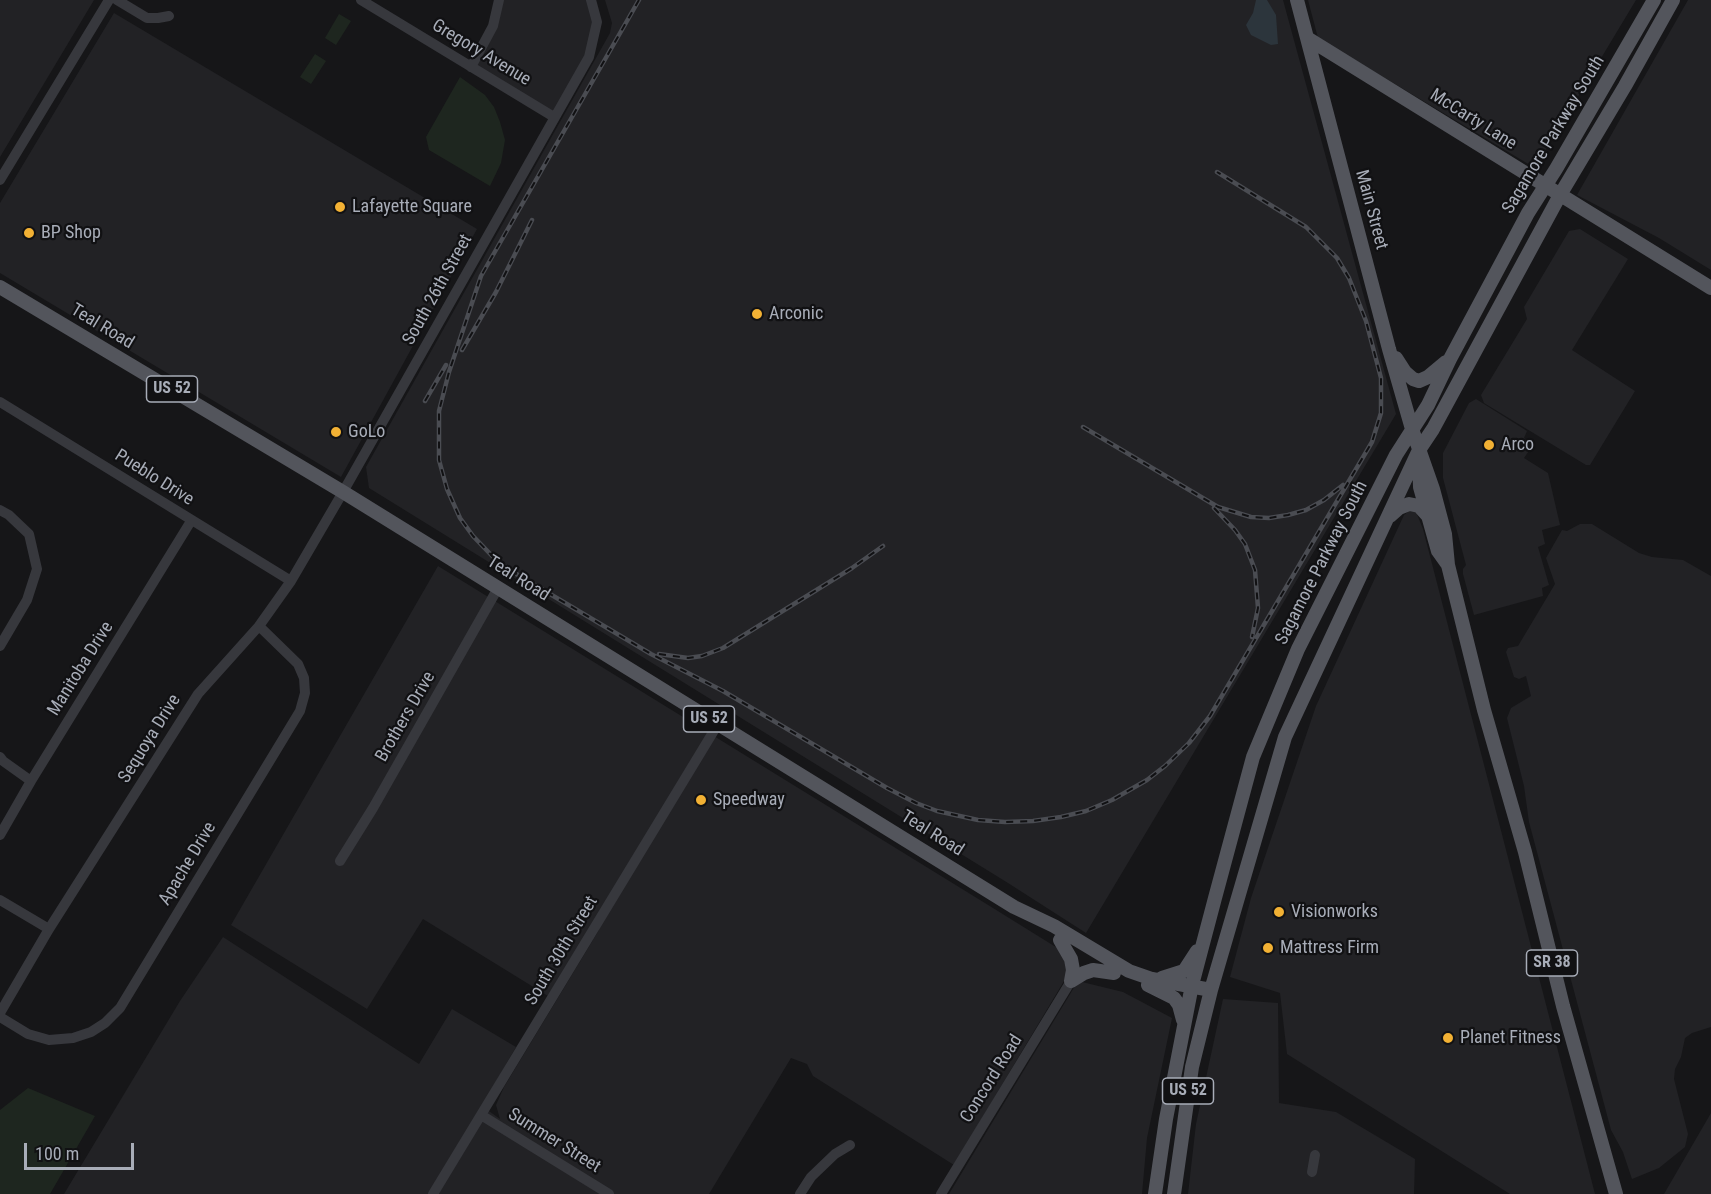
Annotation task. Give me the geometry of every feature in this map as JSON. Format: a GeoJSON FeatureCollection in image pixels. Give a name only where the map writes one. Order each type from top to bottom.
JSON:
{"type":"FeatureCollection","features":[{"type":"Feature","properties":{"kind":"main road","name":"Main Street"},"geometry":{"type":"LineString","coordinates":[[1297,0],[1412,429]]}},
{"type":"Feature","properties":{"kind":"main road","name":"Sagamore Parkway South"},"geometry":{"type":"LineString","coordinates":[[1155,1194],[1166,1119],[1192,985],[1253,757],[1298,649],[1396,455],[1428,405],[1528,213],[1597,100],[1654,0]]}},
{"type":"Feature","properties":{"kind":"main road","name":"Sagamore Parkway South"},"geometry":{"type":"LineString","coordinates":[[1174,1194],[1192,1067],[1211,990],[1286,737],[1419,450],[1444,410],[1560,195],[1673,0]]}},
{"type":"Feature","properties":{"kind":"main road","name":"McCarty Lane"},"geometry":{"type":"LineString","coordinates":[[1308,39],[1711,288]]}},
{"type":"Feature","properties":{"kind":"main road","name":"Teal Road"},"geometry":{"type":"LineString","coordinates":[[1,291],[343,492],[1014,907],[1054,926],[1120,967],[1150,982]]}},
{"type":"Feature","properties":{"kind":"main road"},"geometry":{"type":"LineString","coordinates":[[1389,349],[1405,372],[1419,381],[1428,377],[1450,359]]}},
{"type":"Feature","properties":{"kind":"main road","name":"SR 38"},"geometry":{"type":"LineString","coordinates":[[1412,429],[1433,489],[1445,534],[1448,565],[1484,710],[1525,852],[1563,1006],[1616,1194]]}},
{"type":"Feature","properties":{"kind":"main road","name":"SR 38"},"geometry":{"type":"LineString","coordinates":[[1419,450],[1420,488],[1438,551],[1448,565]]}},
{"type":"Feature","properties":{"kind":"main road"},"geometry":{"type":"LineString","coordinates":[[1385,523],[1399,508],[1409,504],[1419,506],[1428,516]]}},
{"type":"Feature","properties":{"kind":"main road","name":"Teal Road"},"geometry":{"type":"LineString","coordinates":[[1014,907],[1029,921],[1114,973],[1150,982],[1192,985]]}},
{"type":"Feature","properties":{"kind":"main road"},"geometry":{"type":"LineString","coordinates":[[1150,982],[1184,971],[1206,933]]}},
{"type":"Feature","properties":{"kind":"main road"},"geometry":{"type":"LineString","coordinates":[[1059,940],[1071,959],[1073,970],[1071,981]]}},
{"type":"Feature","properties":{"kind":"main road"},"geometry":{"type":"LineString","coordinates":[[1071,981],[1083,972],[1093,970],[1114,973]]}},
{"type":"Feature","properties":{"kind":"main road","name":"US 52"},"geometry":{"type":"LineString","coordinates":[[1150,982],[1174,998],[1179,1005],[1184,1025]]}},
{"type":"Feature","properties":{"kind":"main road","name":"US 52"},"geometry":{"type":"LineString","coordinates":[[1192,985],[1211,990]]}},
{"type":"Feature","properties":{"kind":"street"},"geometry":{"type":"LineString","coordinates":[[0,180],[109,0]]}},
{"type":"Feature","properties":{"kind":"street"},"geometry":{"type":"LineString","coordinates":[[117,0],[147,18],[169,16]]}},
{"type":"Feature","properties":{"kind":"street","name":"Gregory Avenue"},"geometry":{"type":"LineString","coordinates":[[361,0],[554,117]]}},
{"type":"Feature","properties":{"kind":"street"},"geometry":{"type":"LineString","coordinates":[[471,67],[493,26],[499,0]]}},
{"type":"Feature","properties":{"kind":"street","name":"South 26th Street"},"geometry":{"type":"LineString","coordinates":[[343,492],[589,57],[597,22],[591,0]]}},
{"type":"Feature","properties":{"kind":"street","name":"Pueblo Drive"},"geometry":{"type":"LineString","coordinates":[[0,402],[291,581]]}},
{"type":"Feature","properties":{"kind":"street","name":"Sequoya Drive"},"geometry":{"type":"LineString","coordinates":[[0,1015],[49,929],[198,694],[259,626],[291,581],[343,492]]}},
{"type":"Feature","properties":{"kind":"street"},"geometry":{"type":"LineString","coordinates":[[0,510],[9,515],[29,534],[37,569],[27,600],[0,645]]}},
{"type":"Feature","properties":{"kind":"street","name":"Manitoba Drive"},"geometry":{"type":"LineString","coordinates":[[0,835],[191,521]]}},
{"type":"Feature","properties":{"kind":"street","name":"Brothers Drive"},"geometry":{"type":"LineString","coordinates":[[340,861],[373,808],[498,588]]}},
{"type":"Feature","properties":{"kind":"street","name":"Apache Drive"},"geometry":{"type":"LineString","coordinates":[[0,1015],[28,1034],[49,1040],[73,1038],[91,1032],[105,1023],[120,1008],[300,711],[305,693],[304,678],[298,664],[259,626]]}},
{"type":"Feature","properties":{"kind":"street","name":"South 30th Street"},"geometry":{"type":"LineString","coordinates":[[433,1194],[718,724]]}},
{"type":"Feature","properties":{"kind":"street"},"geometry":{"type":"LineString","coordinates":[[0,757],[31,781]]}},
{"type":"Feature","properties":{"kind":"street"},"geometry":{"type":"LineString","coordinates":[[0,900],[49,929]]}},
{"type":"Feature","properties":{"kind":"street","name":"Concord Road"},"geometry":{"type":"LineString","coordinates":[[940,1194],[1071,981]]}},
{"type":"Feature","properties":{"kind":"street","name":"Summer Street"},"geometry":{"type":"LineString","coordinates":[[482,1115],[609,1194]]}},
{"type":"Feature","properties":{"kind":"street"},"geometry":{"type":"LineString","coordinates":[[800,1194],[810,1177],[835,1154],[850,1145]]}},
{"type":"Feature","properties":{"kind":"street"},"geometry":{"type":"LineString","coordinates":[[1312,1172],[1315,1155]]}},
{"type":"Feature","properties":{"kind":"shaded area"},"geometry":{"type":"Polygon","coordinates":[[[0,0],[94,0],[0,157],[0,0]]]}},
{"type":"Feature","properties":{"kind":"shaded area"},"geometry":{"type":"Polygon","coordinates":[[[499,0],[591,0],[593,40],[554,117],[471,67],[499,0]]]}},
{"type":"Feature","properties":{"kind":"shaded area"},"geometry":{"type":"Polygon","coordinates":[[[605,0],[1283,0],[1396,414],[1086,933],[369,488],[366,467],[610,33],[612,23],[605,0]]]}},
{"type":"Feature","properties":{"kind":"shaded area"},"geometry":{"type":"Polygon","coordinates":[[[1256,0],[1267,0],[1276,15],[1278,44],[1271,45],[1251,35],[1246,25],[1253,13],[1256,0]]]}},
{"type":"Feature","properties":{"kind":"shaded area"},"geometry":{"type":"Polygon","coordinates":[[[1308,0],[1636,0],[1535,168],[1318,38],[1308,0]]]}},
{"type":"Feature","properties":{"kind":"shaded area"},"geometry":{"type":"Polygon","coordinates":[[[1688,0],[1711,0],[1711,270],[1659,238],[1577,195],[1688,0]]]}},
{"type":"Feature","properties":{"kind":"shaded area"},"geometry":{"type":"Polygon","coordinates":[[[114,13],[477,229],[341,477],[0,273],[0,203],[114,13]]]}},
{"type":"Feature","properties":{"kind":"shaded area"},"geometry":{"type":"Polygon","coordinates":[[[339,14],[351,21],[336,45],[325,38],[339,14]]]}},
{"type":"Feature","properties":{"kind":"shaded area"},"geometry":{"type":"Polygon","coordinates":[[[315,54],[326,61],[311,84],[300,77],[315,54]]]}},
{"type":"Feature","properties":{"kind":"shaded area"},"geometry":{"type":"Polygon","coordinates":[[[460,77],[485,95],[494,107],[505,140],[501,163],[490,186],[429,150],[426,137],[460,77]]]}},
{"type":"Feature","properties":{"kind":"shaded area"},"geometry":{"type":"Polygon","coordinates":[[[1580,229],[1628,259],[1572,350],[1635,391],[1590,465],[1586,465],[1484,403],[1481,395],[1527,319],[1524,307],[1569,231],[1580,229]]]}},
{"type":"Feature","properties":{"kind":"shaded area"},"geometry":{"type":"Polygon","coordinates":[[[1476,399],[1527,431],[1524,438],[1533,445],[1524,458],[1548,473],[1560,525],[1542,530],[1545,544],[1538,547],[1549,585],[1542,588],[1543,596],[1474,615],[1463,574],[1466,565],[1443,478],[1443,453],[1469,403],[1476,399]]]}},
{"type":"Feature","properties":{"kind":"shaded area"},"geometry":{"type":"Polygon","coordinates":[[[1409,511],[1416,512],[1423,529],[1595,1194],[1510,1194],[1287,1054],[1280,993],[1230,977],[1251,898],[1316,706],[1404,515],[1409,511]]]}},
{"type":"Feature","properties":{"kind":"shaded area"},"geometry":{"type":"Polygon","coordinates":[[[1580,524],[1592,524],[1639,553],[1652,557],[1683,560],[1711,576],[1711,1027],[1692,1033],[1685,1038],[1681,1057],[1675,1069],[1674,1079],[1688,1134],[1685,1147],[1659,1168],[1632,1179],[1623,1152],[1611,1130],[1529,822],[1524,786],[1507,718],[1511,708],[1531,696],[1526,676],[1519,679],[1514,677],[1506,652],[1508,648],[1518,646],[1555,584],[1546,558],[1562,530],[1567,531],[1580,524]]]}},
{"type":"Feature","properties":{"kind":"shaded area"},"geometry":{"type":"Polygon","coordinates":[[[438,566],[1059,949],[1069,961],[1067,976],[954,1165],[813,1076],[807,1064],[791,1058],[709,1194],[64,1194],[180,1001],[223,937],[419,1064],[452,1009],[516,1047],[482,1106],[500,1119],[496,1105],[504,1087],[599,930],[592,926],[548,996],[423,919],[367,1009],[231,925],[438,566]]]}},
{"type":"Feature","properties":{"kind":"shaded area"},"geometry":{"type":"Polygon","coordinates":[[[1078,981],[1123,992],[1172,1018],[1147,1138],[1142,1194],[949,1194],[1078,981]]]}},
{"type":"Feature","properties":{"kind":"shaded area"},"geometry":{"type":"Polygon","coordinates":[[[1223,999],[1278,1003],[1279,1103],[1336,1112],[1415,1159],[1414,1194],[1188,1194],[1196,1124],[1223,999]]]}},
{"type":"Feature","properties":{"kind":"shaded area"},"geometry":{"type":"Polygon","coordinates":[[[28,1088],[95,1116],[50,1194],[0,1194],[0,1110],[28,1088]]]}},
{"type":"Feature","properties":{"kind":"shaded area"},"geometry":{"type":"Polygon","coordinates":[[[1711,1113],[1711,1194],[1664,1194],[1711,1113]]]}},
{"type":"Feature","properties":{"kind":"railway"},"geometry":{"type":"LineString","coordinates":[[639,0],[481,276],[449,372],[439,411],[439,460],[447,489],[460,518],[473,536],[496,560],[513,572],[651,654],[723,691],[887,788],[937,811],[978,820],[1005,822],[1061,817],[1086,811],[1112,800],[1147,780],[1165,766],[1189,743],[1210,716],[1372,442],[1381,413],[1381,378],[1366,321],[1349,278],[1337,258],[1306,227],[1217,172]]}},
{"type":"Feature","properties":{"kind":"railway"},"geometry":{"type":"LineString","coordinates":[[462,350],[496,292],[532,220]]}},
{"type":"Feature","properties":{"kind":"railway"},"geometry":{"type":"LineString","coordinates":[[425,401],[446,365]]}},
{"type":"Feature","properties":{"kind":"railway"},"geometry":{"type":"LineString","coordinates":[[1083,427],[1218,507],[1251,517],[1269,518],[1306,510],[1343,485]]}},
{"type":"Feature","properties":{"kind":"railway"},"geometry":{"type":"LineString","coordinates":[[1214,508],[1245,544],[1255,570],[1258,608],[1252,637]]}},
{"type":"Feature","properties":{"kind":"railway"},"geometry":{"type":"LineString","coordinates":[[659,654],[688,658],[702,656],[723,648],[852,568],[883,546]]}},
{"type":"Feature","properties":{"kind":"place","name":"Lafayette Square"},"geometry":{"type":"Point","coordinates":[340,207]}},
{"type":"Feature","properties":{"kind":"place","name":"BP Shop"},"geometry":{"type":"Point","coordinates":[29,233]}},
{"type":"Feature","properties":{"kind":"place","name":"Arconic"},"geometry":{"type":"Point","coordinates":[757,314]}},
{"type":"Feature","properties":{"kind":"place","name":"GoLo"},"geometry":{"type":"Point","coordinates":[336,432]}},
{"type":"Feature","properties":{"kind":"place","name":"Arco"},"geometry":{"type":"Point","coordinates":[1489,445]}},
{"type":"Feature","properties":{"kind":"place","name":"Speedway"},"geometry":{"type":"Point","coordinates":[701,800]}},
{"type":"Feature","properties":{"kind":"place","name":"Visionworks"},"geometry":{"type":"Point","coordinates":[1279,912]}},
{"type":"Feature","properties":{"kind":"place","name":"Mattress Firm"},"geometry":{"type":"Point","coordinates":[1268,948]}},
{"type":"Feature","properties":{"kind":"place","name":"Planet Fitness"},"geometry":{"type":"Point","coordinates":[1448,1038]}}]}
